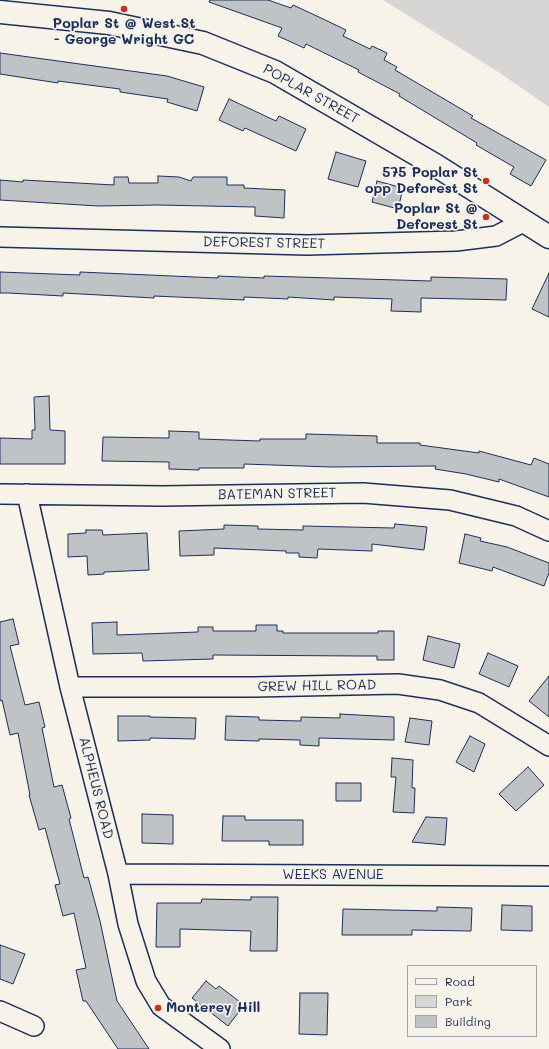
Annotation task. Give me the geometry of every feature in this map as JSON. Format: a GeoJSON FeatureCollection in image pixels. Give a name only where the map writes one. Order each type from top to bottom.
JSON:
{"type":"FeatureCollection","features":[{"type":"Feature","properties":{"kind":"street","name":"POPLAR STREET"},"geometry":{"type":"LineString","coordinates":[[0,12],[109,23],[203,43],[275,72],[435,164],[549,237]]}},
{"type":"Feature","properties":{"kind":"street","name":"DEFOREST STREET"},"geometry":{"type":"LineString","coordinates":[[0,237],[307,245],[456,241],[496,236],[525,221]]}},
{"type":"Feature","properties":{"kind":"street","name":"BATEMAN STREET"},"geometry":{"type":"LineString","coordinates":[[0,494],[162,496],[363,493],[450,500],[516,516],[549,531]]}},
{"type":"Feature","properties":{"kind":"street","name":"ALPHEUS ROAD"},"geometry":{"type":"LineString","coordinates":[[27,494],[70,687],[118,874],[128,924],[146,981],[161,1006],[220,1049]]}},
{"type":"Feature","properties":{"kind":"street","name":"GREW HILL ROAD"},"geometry":{"type":"LineString","coordinates":[[70,687],[254,687],[398,684],[440,690],[479,703],[549,746]]}},
{"type":"Feature","properties":{"kind":"street","name":"WEEKS AVENUE"},"geometry":{"type":"LineString","coordinates":[[118,874],[549,876]]}},
{"type":"Feature","properties":{"kind":"street"},"geometry":{"type":"LineString","coordinates":[[0,1011],[34,1026]]}},
{"type":"Feature","properties":{"kind":"green space"},"geometry":{"type":"Polygon","coordinates":[[[383,0],[549,0],[549,107],[497,71],[383,0]]]}},
{"type":"Feature","properties":{"kind":"building"},"geometry":{"type":"Polygon","coordinates":[[[210,0],[268,0],[291,8],[293,5],[321,18],[346,30],[343,36],[370,49],[372,46],[387,53],[384,60],[397,67],[395,70],[473,116],[471,118],[546,160],[531,186],[510,174],[514,167],[476,145],[477,143],[399,96],[400,94],[358,72],[359,70],[306,44],[304,48],[278,36],[282,28],[209,2],[210,0]]]}},
{"type":"Feature","properties":{"kind":"building"},"geometry":{"type":"Polygon","coordinates":[[[0,53],[167,76],[204,87],[197,111],[167,102],[168,99],[120,92],[120,89],[58,81],[58,83],[0,74],[0,53]]]}},
{"type":"Feature","properties":{"kind":"building"},"geometry":{"type":"Polygon","coordinates":[[[229,99],[276,121],[279,116],[306,129],[296,151],[245,128],[243,131],[219,120],[229,99]]]}},
{"type":"Feature","properties":{"kind":"building"},"geometry":{"type":"Polygon","coordinates":[[[336,152],[366,161],[358,187],[328,179],[336,152]]]}},
{"type":"Feature","properties":{"kind":"building"},"geometry":{"type":"Polygon","coordinates":[[[158,176],[179,177],[191,181],[193,177],[227,177],[227,185],[244,185],[244,188],[285,190],[284,218],[255,216],[255,207],[158,205],[98,206],[0,200],[0,180],[114,185],[114,177],[128,177],[129,183],[158,183],[158,176]]]}},
{"type":"Feature","properties":{"kind":"building"},"geometry":{"type":"Polygon","coordinates":[[[377,181],[403,188],[398,209],[372,202],[377,181]]]}},
{"type":"Feature","properties":{"kind":"building"},"geometry":{"type":"Polygon","coordinates":[[[0,272],[80,275],[80,272],[218,278],[218,276],[264,278],[264,276],[431,281],[431,277],[507,279],[506,300],[421,298],[421,312],[391,311],[392,299],[334,297],[334,300],[288,297],[288,299],[244,297],[244,300],[154,296],[154,298],[63,293],[63,296],[0,293],[0,272]]]}},
{"type":"Feature","properties":{"kind":"building"},"geometry":{"type":"Polygon","coordinates":[[[549,273],[549,317],[532,309],[549,273]]]}},
{"type":"Feature","properties":{"kind":"building"},"geometry":{"type":"Polygon","coordinates":[[[49,396],[50,430],[65,431],[65,464],[0,464],[0,438],[32,439],[32,430],[35,430],[34,397],[49,396]]]}},
{"type":"Feature","properties":{"kind":"building"},"geometry":{"type":"Polygon","coordinates":[[[169,431],[199,432],[199,439],[260,441],[260,439],[306,439],[306,434],[377,436],[377,443],[420,443],[420,445],[479,453],[479,451],[531,465],[534,458],[549,464],[549,497],[499,479],[499,482],[466,474],[435,469],[436,466],[331,467],[244,464],[244,468],[199,468],[199,470],[169,469],[169,462],[102,461],[103,437],[169,438],[169,431]]]}},
{"type":"Feature","properties":{"kind":"building"},"geometry":{"type":"Polygon","coordinates":[[[395,524],[427,527],[424,550],[372,544],[372,551],[318,549],[317,558],[299,557],[299,553],[286,553],[286,551],[214,548],[214,555],[180,556],[179,531],[224,529],[224,525],[258,526],[258,529],[303,530],[303,526],[394,528],[395,524]]]}},
{"type":"Feature","properties":{"kind":"building"},"geometry":{"type":"Polygon","coordinates":[[[86,530],[102,530],[103,535],[147,533],[149,570],[104,572],[104,574],[88,575],[87,556],[68,557],[68,534],[86,533],[86,530]]]}},
{"type":"Feature","properties":{"kind":"building"},"geometry":{"type":"Polygon","coordinates":[[[465,534],[481,538],[480,541],[507,547],[549,563],[549,573],[544,586],[493,567],[492,571],[459,563],[465,534]]]}},
{"type":"Feature","properties":{"kind":"building"},"geometry":{"type":"Polygon","coordinates":[[[13,619],[19,644],[10,646],[25,705],[39,702],[45,727],[42,728],[54,787],[62,785],[84,878],[88,877],[100,921],[117,1001],[149,1049],[118,1049],[86,1001],[83,1001],[76,970],[86,968],[74,913],[63,916],[55,885],[60,884],[45,828],[39,830],[29,795],[18,733],[10,735],[2,700],[0,701],[0,622],[13,619]]]}},
{"type":"Feature","properties":{"kind":"building"},"geometry":{"type":"Polygon","coordinates":[[[117,622],[117,635],[198,632],[198,627],[213,627],[213,631],[256,631],[256,625],[277,625],[277,631],[283,631],[283,633],[378,633],[378,631],[394,631],[394,660],[377,660],[377,656],[213,655],[213,659],[143,661],[142,653],[93,654],[92,623],[117,622]]]}},
{"type":"Feature","properties":{"kind":"building"},"geometry":{"type":"Polygon","coordinates":[[[428,636],[460,644],[454,668],[423,660],[428,636]]]}},
{"type":"Feature","properties":{"kind":"building"},"geometry":{"type":"Polygon","coordinates":[[[488,653],[518,666],[509,687],[479,674],[488,653]]]}},
{"type":"Feature","properties":{"kind":"building"},"geometry":{"type":"Polygon","coordinates":[[[549,676],[549,717],[529,701],[549,676]]]}},
{"type":"Feature","properties":{"kind":"building"},"geometry":{"type":"Polygon","coordinates":[[[340,714],[394,717],[394,740],[319,738],[319,746],[300,745],[300,740],[225,740],[226,716],[259,717],[259,720],[301,721],[301,717],[340,718],[340,714]]]}},
{"type":"Feature","properties":{"kind":"building"},"geometry":{"type":"Polygon","coordinates":[[[118,716],[196,718],[195,739],[150,738],[150,740],[118,741],[118,716]]]}},
{"type":"Feature","properties":{"kind":"building"},"geometry":{"type":"Polygon","coordinates":[[[410,718],[432,721],[429,745],[405,742],[410,718]]]}},
{"type":"Feature","properties":{"kind":"building"},"geometry":{"type":"Polygon","coordinates":[[[470,736],[485,744],[474,772],[456,762],[470,736]]]}},
{"type":"Feature","properties":{"kind":"building"},"geometry":{"type":"Polygon","coordinates":[[[392,758],[413,760],[412,788],[415,788],[414,813],[393,812],[396,777],[391,777],[392,758]]]}},
{"type":"Feature","properties":{"kind":"building"},"geometry":{"type":"Polygon","coordinates":[[[528,767],[544,785],[516,811],[499,794],[528,767]]]}},
{"type":"Feature","properties":{"kind":"building"},"geometry":{"type":"Polygon","coordinates":[[[336,783],[361,783],[361,801],[336,801],[336,783]]]}},
{"type":"Feature","properties":{"kind":"building"},"geometry":{"type":"Polygon","coordinates":[[[142,814],[173,815],[173,844],[142,843],[142,814]]]}},
{"type":"Feature","properties":{"kind":"building"},"geometry":{"type":"Polygon","coordinates":[[[223,816],[245,816],[245,820],[303,820],[303,845],[269,845],[269,841],[222,841],[223,816]]]}},
{"type":"Feature","properties":{"kind":"building"},"geometry":{"type":"Polygon","coordinates":[[[426,817],[447,818],[445,845],[412,842],[426,817]]]}},
{"type":"Feature","properties":{"kind":"building"},"geometry":{"type":"Polygon","coordinates":[[[251,897],[278,897],[277,951],[250,951],[251,931],[180,929],[180,947],[156,947],[157,903],[201,903],[202,899],[251,900],[251,897]]]}},
{"type":"Feature","properties":{"kind":"building"},"geometry":{"type":"Polygon","coordinates":[[[502,905],[532,906],[532,931],[501,930],[502,905]]]}},
{"type":"Feature","properties":{"kind":"building"},"geometry":{"type":"Polygon","coordinates":[[[437,907],[472,908],[471,931],[412,930],[412,935],[342,935],[343,909],[437,911],[437,907]]]}},
{"type":"Feature","properties":{"kind":"building"},"geometry":{"type":"Polygon","coordinates":[[[0,945],[25,954],[13,984],[0,979],[0,945]]]}},
{"type":"Feature","properties":{"kind":"building"},"geometry":{"type":"Polygon","coordinates":[[[206,981],[216,989],[219,986],[244,1005],[228,1026],[192,998],[206,981]]]}},
{"type":"Feature","properties":{"kind":"building"},"geometry":{"type":"Polygon","coordinates":[[[300,993],[328,993],[327,1035],[299,1034],[300,993]]]}},
{"type":"Feature","properties":{"kind":"place","name":"Poplar St @ West St - George Wright GC"},"geometry":{"type":"Point","coordinates":[124,9]}},
{"type":"Feature","properties":{"kind":"place","name":"575 Poplar St opp Deforest St"},"geometry":{"type":"Point","coordinates":[486,181]}},
{"type":"Feature","properties":{"kind":"place","name":"Poplar St @ Deforest St"},"geometry":{"type":"Point","coordinates":[486,217]}},
{"type":"Feature","properties":{"kind":"place","name":"Monterey Hill"},"geometry":{"type":"Point","coordinates":[158,1008]}}]}
